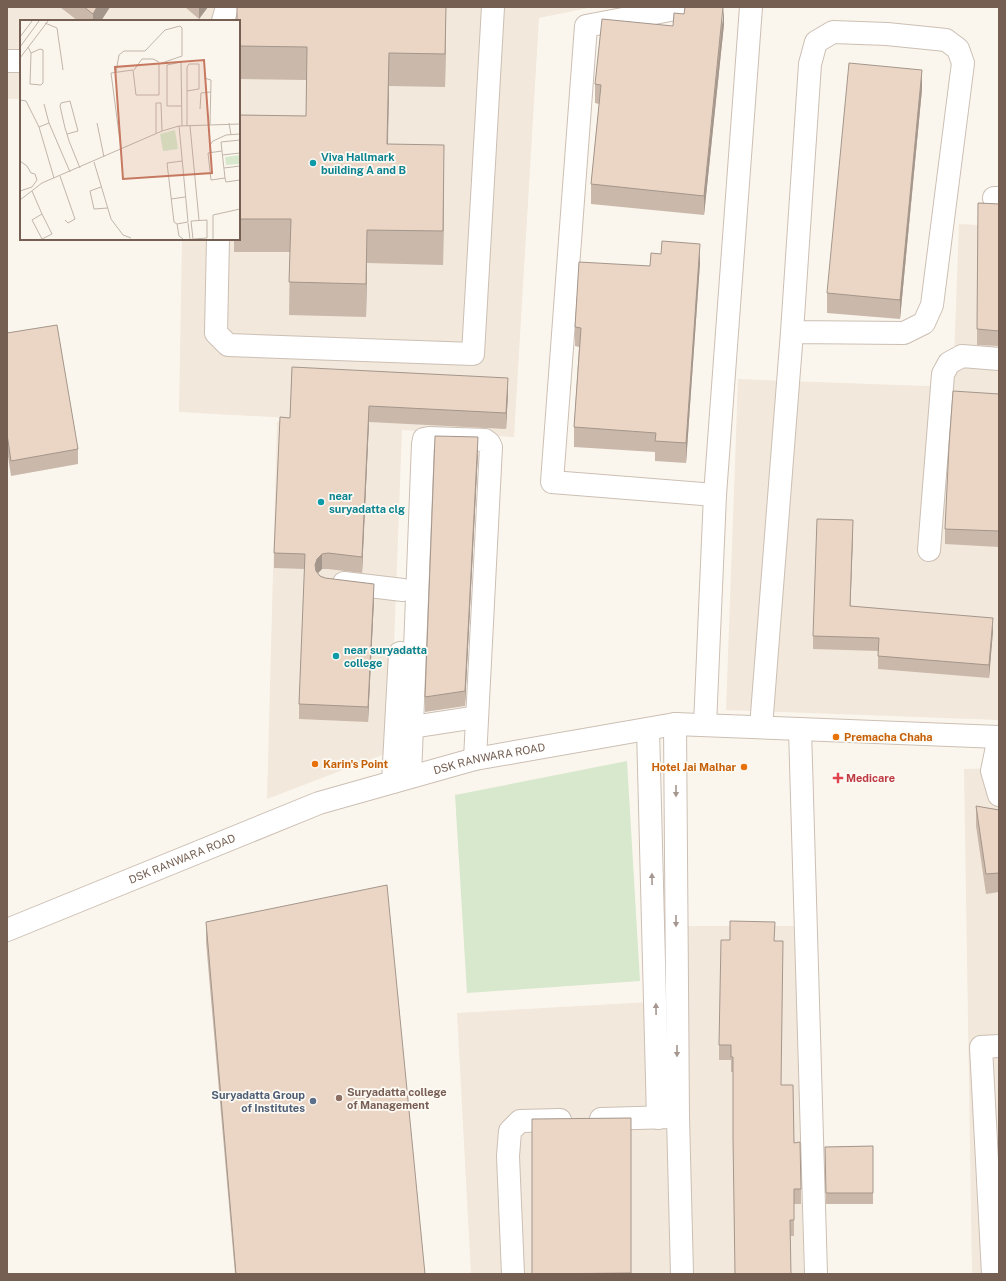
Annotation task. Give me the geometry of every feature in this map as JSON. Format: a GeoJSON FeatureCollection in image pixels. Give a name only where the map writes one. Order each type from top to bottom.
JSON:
{"type":"FeatureCollection","features":[{"type":"Feature","properties":{"kind":"street"},"geometry":{"type":"LineString","coordinates":[[223,20],[227,7]]}},
{"type":"Feature","properties":{"kind":"street"},"geometry":{"type":"LineString","coordinates":[[218,240],[216,333],[228,345],[473,354],[493,7]]}},
{"type":"Feature","properties":{"kind":"street"},"geometry":{"type":"LineString","coordinates":[[686,7],[586,26],[552,482],[715,495]]}},
{"type":"Feature","properties":{"kind":"street"},"geometry":{"type":"LineString","coordinates":[[705,725],[715,495],[750,7]]}},
{"type":"Feature","properties":{"kind":"street"},"geometry":{"type":"LineString","coordinates":[[761,728],[792,332],[810,64],[816,42],[833,32],[887,34],[946,40],[958,49],[963,63],[932,305],[924,323],[904,333],[792,332]]}},
{"type":"Feature","properties":{"kind":"street"},"geometry":{"type":"LineString","coordinates":[[7,61],[20,61]]}},
{"type":"Feature","properties":{"kind":"street"},"geometry":{"type":"LineString","coordinates":[[929,550],[943,374],[950,363],[962,356],[999,359]]}},
{"type":"Feature","properties":{"kind":"street"},"geometry":{"type":"LineString","coordinates":[[402,780],[403,590],[410,437]]}},
{"type":"Feature","properties":{"kind":"street"},"geometry":{"type":"LineString","coordinates":[[402,780],[412,727],[423,444],[424,439],[428,438],[485,440],[491,447],[475,759]]}},
{"type":"Feature","properties":{"kind":"street"},"geometry":{"type":"LineString","coordinates":[[327,582],[403,590]]}},
{"type":"Feature","properties":{"kind":"street"},"geometry":{"type":"LineString","coordinates":[[412,727],[477,717]]}},
{"type":"Feature","properties":{"kind":"street"},"geometry":{"type":"LineString","coordinates":[[668,1117],[675,724]]}},
{"type":"Feature","properties":{"kind":"street","name":"DSK RANWARA ROAD"},"geometry":{"type":"LineString","coordinates":[[7,930],[319,803],[475,759],[675,724],[999,737]]}},
{"type":"Feature","properties":{"kind":"street"},"geometry":{"type":"LineString","coordinates":[[648,729],[668,1117],[682,1274]]}},
{"type":"Feature","properties":{"kind":"street"},"geometry":{"type":"LineString","coordinates":[[800,729],[816,1274]]}},
{"type":"Feature","properties":{"kind":"street"},"geometry":{"type":"LineString","coordinates":[[999,737],[992,771],[999,795]]}},
{"type":"Feature","properties":{"kind":"street"},"geometry":{"type":"LineString","coordinates":[[993,1274],[981,1047],[999,1046]]}},
{"type":"Feature","properties":{"kind":"street"},"geometry":{"type":"LineString","coordinates":[[513,1274],[508,1156],[510,1131],[520,1121],[668,1117]]}},
{"type":"Feature","properties":{"kind":"shaded area"},"geometry":{"type":"Polygon","coordinates":[[[7,7],[593,7],[539,18],[514,437],[402,430],[390,752],[267,799],[277,422],[289,418],[179,412],[182,240],[240,240],[240,20],[20,20],[20,99],[7,99],[7,7]]]}},
{"type":"Feature","properties":{"kind":"shaded area"},"geometry":{"type":"Polygon","coordinates":[[[959,224],[999,226],[999,720],[726,710],[738,379],[953,387],[959,224]]]}},
{"type":"Feature","properties":{"kind":"shaded area"},"geometry":{"type":"Polygon","coordinates":[[[999,768],[999,1274],[972,1274],[964,769],[999,768]]]}},
{"type":"Feature","properties":{"kind":"shaded area"},"geometry":{"type":"Polygon","coordinates":[[[685,926],[795,926],[804,1274],[471,1274],[457,1013],[685,1000],[685,926]]]}},
{"type":"Feature","properties":{"kind":"green space"},"geometry":{"type":"Polygon","coordinates":[[[627,761],[640,981],[467,993],[455,795],[627,761]]]}},
{"type":"Feature","properties":{"kind":"building"},"geometry":{"type":"Polygon","coordinates":[[[84,7],[97,7],[93,14],[84,7]]]}},
{"type":"Feature","properties":{"kind":"building","name":"Viva Hallmark building A and B"},"geometry":{"type":"Polygon","coordinates":[[[237,7],[446,7],[445,54],[389,53],[387,144],[444,145],[443,231],[367,230],[366,284],[289,282],[291,219],[240,219],[240,115],[306,116],[307,47],[240,46],[240,20],[237,20],[237,7]]]}},
{"type":"Feature","properties":{"kind":"building"},"geometry":{"type":"Polygon","coordinates":[[[685,7],[723,7],[704,196],[591,184],[601,85],[595,84],[602,19],[673,26],[674,13],[684,14],[685,7]]]}},
{"type":"Feature","properties":{"kind":"building"},"geometry":{"type":"Polygon","coordinates":[[[849,63],[922,70],[900,300],[827,293],[849,63]]]}},
{"type":"Feature","properties":{"kind":"building"},"geometry":{"type":"Polygon","coordinates":[[[978,203],[999,204],[999,331],[977,329],[978,203]]]}},
{"type":"Feature","properties":{"kind":"building"},"geometry":{"type":"Polygon","coordinates":[[[662,241],[700,244],[686,443],[655,441],[656,433],[574,427],[581,328],[575,327],[579,262],[650,266],[651,253],[661,254],[662,241]]]}},
{"type":"Feature","properties":{"kind":"building"},"geometry":{"type":"Polygon","coordinates":[[[57,325],[78,449],[11,461],[7,434],[7,333],[57,325]]]}},
{"type":"Feature","properties":{"kind":"building"},"geometry":{"type":"Polygon","coordinates":[[[292,367],[508,378],[506,413],[369,406],[362,557],[328,553],[322,554],[317,559],[315,565],[316,571],[320,576],[325,578],[374,584],[368,707],[299,704],[305,554],[274,553],[280,417],[290,418],[292,367]]]}},
{"type":"Feature","properties":{"kind":"building"},"geometry":{"type":"Polygon","coordinates":[[[953,391],[999,394],[999,531],[945,529],[953,391]]]}},
{"type":"Feature","properties":{"kind":"building"},"geometry":{"type":"Polygon","coordinates":[[[435,436],[478,437],[465,691],[425,697],[435,436]]]}},
{"type":"Feature","properties":{"kind":"building"},"geometry":{"type":"Polygon","coordinates":[[[817,519],[853,520],[850,606],[993,618],[989,665],[878,656],[879,638],[813,636],[817,519]]]}},
{"type":"Feature","properties":{"kind":"building"},"geometry":{"type":"Polygon","coordinates":[[[976,806],[999,810],[999,873],[986,874],[976,806]]]}},
{"type":"Feature","properties":{"kind":"building","name":"Suryadatta Group of Institutes"},"geometry":{"type":"Polygon","coordinates":[[[387,885],[425,1274],[236,1274],[206,922],[387,885]]]}},
{"type":"Feature","properties":{"kind":"building"},"geometry":{"type":"Polygon","coordinates":[[[730,921],[775,922],[774,941],[783,941],[781,1085],[793,1085],[794,1143],[800,1142],[801,1189],[794,1189],[794,1220],[790,1220],[791,1274],[735,1274],[733,1057],[731,1057],[731,1045],[719,1045],[721,940],[730,940],[730,921]]]}},
{"type":"Feature","properties":{"kind":"building"},"geometry":{"type":"Polygon","coordinates":[[[631,1118],[631,1273],[532,1274],[532,1119],[631,1118]]]}},
{"type":"Feature","properties":{"kind":"building"},"geometry":{"type":"Polygon","coordinates":[[[873,1146],[873,1193],[826,1193],[825,1147],[873,1146]]]}},
{"type":"Feature","properties":{"kind":"place","name":"Viva Hallmark building A and B"},"geometry":{"type":"Point","coordinates":[313,163]}},
{"type":"Feature","properties":{"kind":"place","name":"near suryadatta clg"},"geometry":{"type":"Point","coordinates":[321,502]}},
{"type":"Feature","properties":{"kind":"place","name":"near suryadatta college"},"geometry":{"type":"Point","coordinates":[336,656]}},
{"type":"Feature","properties":{"kind":"place","name":"Premacha Chaha"},"geometry":{"type":"Point","coordinates":[836,737]}},
{"type":"Feature","properties":{"kind":"place","name":"Karin's Point"},"geometry":{"type":"Point","coordinates":[315,764]}},
{"type":"Feature","properties":{"kind":"place","name":"Hotel Jai Malhar"},"geometry":{"type":"Point","coordinates":[744,767]}},
{"type":"Feature","properties":{"kind":"place","name":"Medicare"},"geometry":{"type":"Point","coordinates":[838,778]}},
{"type":"Feature","properties":{"kind":"place","name":"Suryadatta college of Management"},"geometry":{"type":"Point","coordinates":[339,1098]}},
{"type":"Feature","properties":{"kind":"place","name":"Suryadatta Group of Institutes"},"geometry":{"type":"Point","coordinates":[313,1101]}}]}
